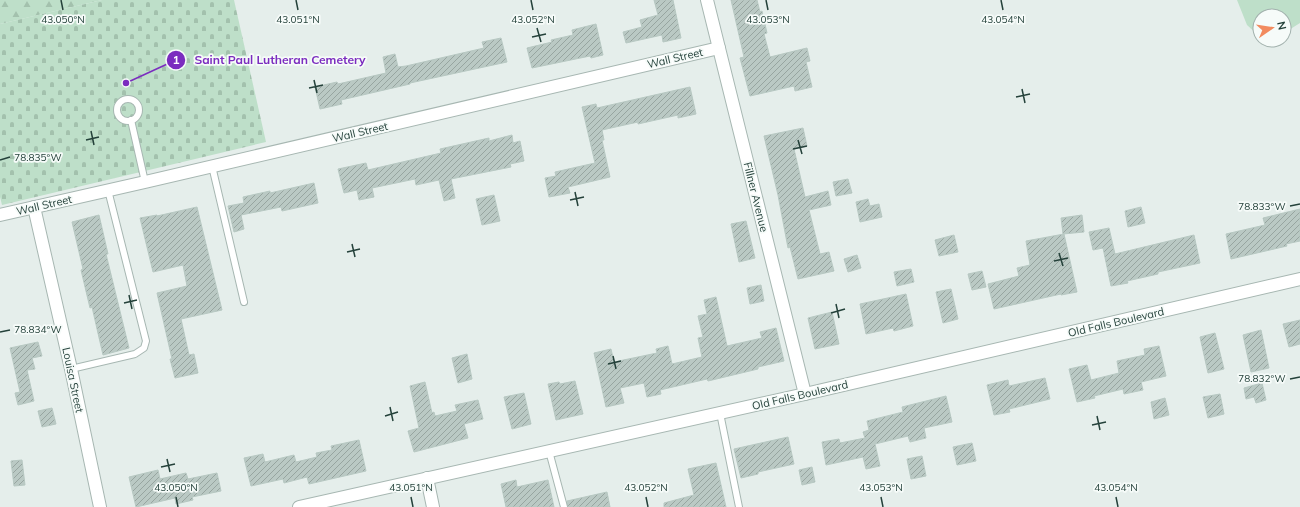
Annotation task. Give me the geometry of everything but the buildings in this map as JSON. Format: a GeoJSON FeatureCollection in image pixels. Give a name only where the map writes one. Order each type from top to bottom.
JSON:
{"type":"FeatureCollection","features":[{"type":"Feature","properties":{"kind":"street","name":"Fillner Avenue"},"geometry":{"type":"LineString","coordinates":[[707,0],[806,394]]}},
{"type":"Feature","properties":{"kind":"street","name":"Wall Street"},"geometry":{"type":"LineString","coordinates":[[0,215],[719,48]]}},
{"type":"Feature","properties":{"kind":"street","name":"Louisa Street"},"geometry":{"type":"LineString","coordinates":[[34,207],[71,369],[100,507]]}},
{"type":"Feature","properties":{"kind":"street","name":"Old Falls Boulevard"},"geometry":{"type":"LineString","coordinates":[[299,507],[806,394],[1300,279]]}},
{"type":"Feature","properties":{"kind":"street"},"geometry":{"type":"LineString","coordinates":[[427,478],[433,507]]}},
{"type":"Feature","properties":{"kind":"lane"},"geometry":{"type":"LineString","coordinates":[[131,120],[145,182]]}},
{"type":"Feature","properties":{"kind":"lane"},"geometry":{"type":"LineString","coordinates":[[212,166],[244,302]]}},
{"type":"Feature","properties":{"kind":"lane"},"geometry":{"type":"LineString","coordinates":[[71,369],[135,354],[144,348],[146,341],[108,190]]}},
{"type":"Feature","properties":{"kind":"lane"},"geometry":{"type":"LineString","coordinates":[[720,413],[739,507]]}},
{"type":"Feature","properties":{"kind":"lane"},"geometry":{"type":"LineString","coordinates":[[549,451],[564,507]]}},
{"type":"Feature","properties":{"kind":"green space"},"geometry":{"type":"Polygon","coordinates":[[[0,0],[102,0],[0,24],[0,0]]]}},
{"type":"Feature","properties":{"kind":"green space"},"geometry":{"type":"Polygon","coordinates":[[[102,0],[234,0],[266,142],[2,205],[0,197],[0,24],[102,0]]]}},
{"type":"Feature","properties":{"kind":"green space"},"geometry":{"type":"Polygon","coordinates":[[[1237,0],[1300,0],[1300,23],[1292,28],[1292,8],[1252,8],[1252,30],[1247,25],[1237,0]]]}},
{"type":"Feature","properties":{"kind":"place","name":"Saint Paul Lutheran Cemetery"},"geometry":{"type":"Point","coordinates":[126,83]}}]}
